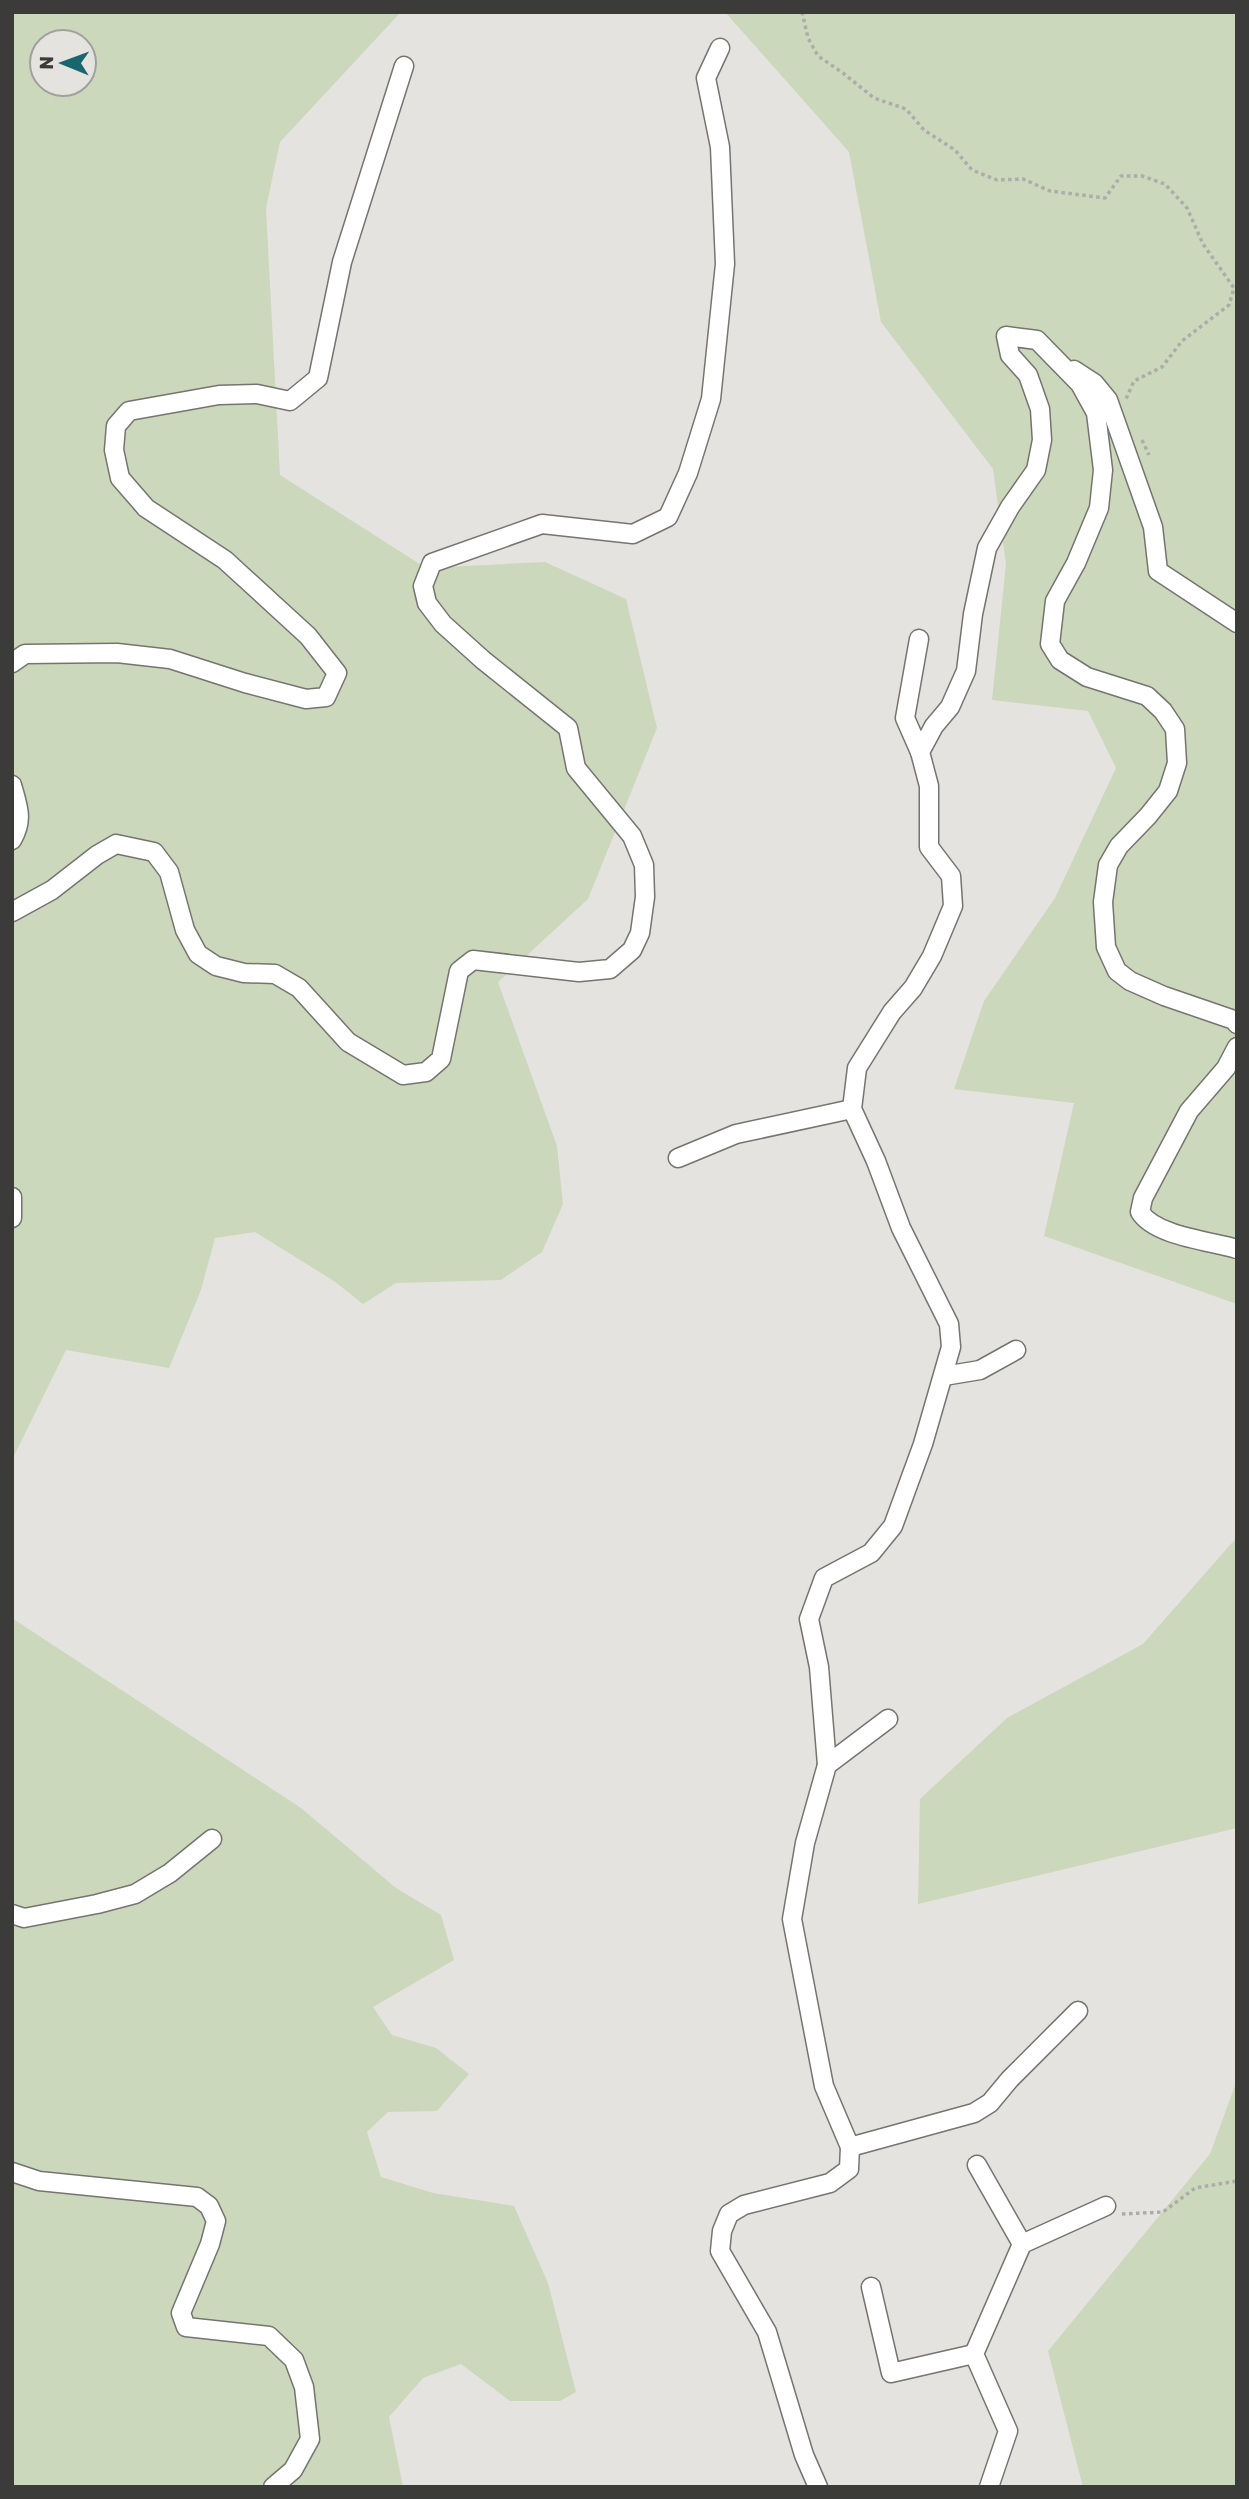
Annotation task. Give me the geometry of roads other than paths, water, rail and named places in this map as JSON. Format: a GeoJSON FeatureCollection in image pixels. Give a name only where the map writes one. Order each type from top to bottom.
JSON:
{"type":"FeatureCollection","features":[{"type":"Feature","properties":{"kind":"lane"},"geometry":{"type":"LineString","coordinates":[[12,912],[52,890],[97,855],[116,844],[154,852],[169,872],[185,930],[198,954],[216,966],[244,973],[275,974],[299,988],[348,1042],[403,1075],[426,1072],[441,1059],[459,971],[472,960],[579,972],[610,969],[632,950],[640,933],[645,897],[644,865],[632,836],[576,768],[568,728],[443,624],[427,603],[423,586],[432,563],[542,524],[633,534],[668,517],[688,473],[711,398],[724,264],[720,147],[706,78],[720,48]]}},
{"type":"Feature","properties":{"kind":"lane"},"geometry":{"type":"LineString","coordinates":[[12,663],[25,654],[117,653],[170,659],[245,683],[306,698],[326,696],[337,673],[308,636],[225,560],[146,508],[120,478],[114,450],[116,426],[129,411],[184,400],[219,395],[257,394],[290,401],[317,378],[342,262],[404,66]]}},
{"type":"Feature","properties":{"kind":"lane"},"geometry":{"type":"LineString","coordinates":[[920,752],[934,726],[950,708],[966,671],[973,614],[987,548],[1010,507],[1036,470],[1042,440],[1040,409],[1028,374],[1010,355],[1006,336],[1037,340],[1080,384],[1096,413],[1103,470],[1099,508],[1076,563],[1055,601],[1050,644],[1060,660],[1087,677],[1147,696],[1163,711],[1175,729],[1177,763],[1168,791],[1119,846],[1108,865],[1103,902],[1106,947],[1117,971],[1130,981],[1164,996],[1234,1020],[1237,1024]]}},
{"type":"Feature","properties":{"kind":"lane"},"geometry":{"type":"LineString","coordinates":[[1059,361],[1094,383],[1108,400],[1153,527],[1158,571],[1237,623]]}},
{"type":"Feature","properties":{"kind":"lane"},"geometry":{"type":"LineString","coordinates":[[818,2487],[804,2455],[767,2332],[720,2251],[720,2241],[729,2214],[744,2205],[830,2183],[849,2169],[850,2147],[824,2087],[792,1919],[804,1843],[827,1765],[819,1667],[809,1619],[824,1577],[871,1553],[893,1526],[923,1444],[951,1347],[949,1324],[901,1227],[876,1161],[852,1109],[857,1068],[892,1012],[914,988],[932,956],[953,906],[951,876],[929,847],[929,786],[920,752],[905,718],[919,639]]}},
{"type":"Feature","properties":{"kind":"lane"},"geometry":{"type":"LineString","coordinates":[[12,785],[20,826],[12,840]]}},
{"type":"Feature","properties":{"kind":"lane"},"geometry":{"type":"LineString","coordinates":[[1237,1047],[1226,1068],[1189,1111],[1143,1198],[1140,1212],[1145,1221],[1161,1229],[1237,1249]]}},
{"type":"Feature","properties":{"kind":"lane"},"geometry":{"type":"LineString","coordinates":[[678,1158],[736,1134],[852,1109]]}},
{"type":"Feature","properties":{"kind":"lane"},"geometry":{"type":"LineString","coordinates":[[12,1197],[12,1218]]}},
{"type":"Feature","properties":{"kind":"lane"},"geometry":{"type":"LineString","coordinates":[[944,1376],[979,1370],[1016,1350]]}},
{"type":"Feature","properties":{"kind":"lane"},"geometry":{"type":"LineString","coordinates":[[827,1765],[888,1719]]}},
{"type":"Feature","properties":{"kind":"lane"},"geometry":{"type":"LineString","coordinates":[[12,1914],[24,1918],[135,1894],[170,1873],[212,1839]]}},
{"type":"Feature","properties":{"kind":"lane"},"geometry":{"type":"LineString","coordinates":[[850,2147],[974,2113],[990,2103],[1010,2079],[1078,2011]]}},
{"type":"Feature","properties":{"kind":"lane"},"geometry":{"type":"LineString","coordinates":[[977,2165],[1022,2245]]}},
{"type":"Feature","properties":{"kind":"lane"},"geometry":{"type":"LineString","coordinates":[[12,2172],[39,2181],[197,2197],[209,2206],[216,2221],[210,2244],[181,2313],[186,2327],[270,2336],[294,2360],[304,2387],[310,2438],[293,2470],[273,2487]]}},
{"type":"Feature","properties":{"kind":"lane"},"geometry":{"type":"LineString","coordinates":[[989,2487],[1008,2431],[974,2354],[1022,2245],[1106,2206]]}},
{"type":"Feature","properties":{"kind":"lane"},"geometry":{"type":"LineString","coordinates":[[871,2287],[891,2372],[974,2354]]}}]}
